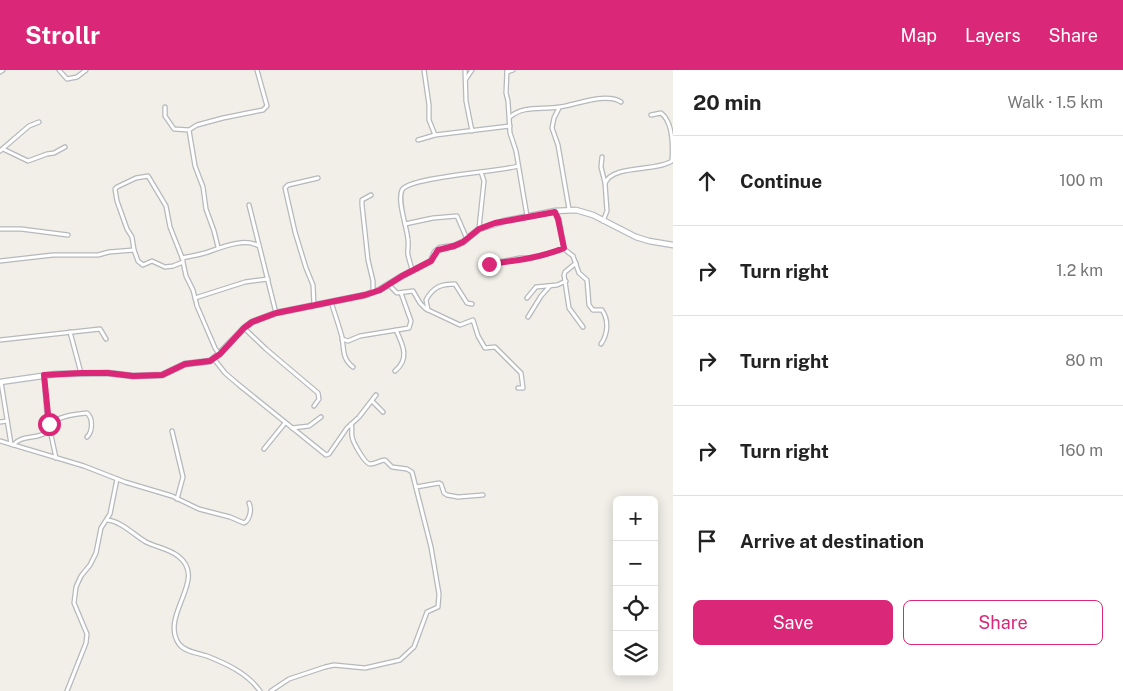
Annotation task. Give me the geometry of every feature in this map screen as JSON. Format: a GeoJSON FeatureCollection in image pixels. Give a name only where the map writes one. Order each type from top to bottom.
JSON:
{"type":"FeatureCollection","features":[{"type":"Feature","properties":{"kind":"street"},"geometry":{"type":"LineString","coordinates":[[59,70],[68,79],[78,77],[86,70]]}},
{"type":"Feature","properties":{"kind":"street"},"geometry":{"type":"LineString","coordinates":[[165,107],[165,116],[174,129],[189,130],[197,125],[265,109],[267,106],[257,70]]}},
{"type":"Feature","properties":{"kind":"street"},"geometry":{"type":"LineString","coordinates":[[424,70],[429,120],[435,135]]}},
{"type":"Feature","properties":{"kind":"street"},"geometry":{"type":"LineString","coordinates":[[465,70],[466,101],[472,131]]}},
{"type":"Feature","properties":{"kind":"street"},"geometry":{"type":"LineString","coordinates":[[466,80],[472,70]]}},
{"type":"Feature","properties":{"kind":"street"},"geometry":{"type":"LineString","coordinates":[[513,70],[507,71],[506,93],[510,126],[527,216]]}},
{"type":"Feature","properties":{"kind":"street"},"geometry":{"type":"LineString","coordinates":[[510,116],[515,112],[538,107],[559,107],[596,99],[613,99],[621,102]]}},
{"type":"Feature","properties":{"kind":"street"},"geometry":{"type":"LineString","coordinates":[[559,107],[552,128],[558,145],[569,210]]}},
{"type":"Feature","properties":{"kind":"street"},"geometry":{"type":"LineString","coordinates":[[605,183],[607,179],[621,172],[656,167],[671,162],[673,157],[672,131],[666,117],[660,113],[651,115]]}},
{"type":"Feature","properties":{"kind":"street"},"geometry":{"type":"LineString","coordinates":[[39,122],[29,126],[1,150],[28,161],[54,153],[65,147]]}},
{"type":"Feature","properties":{"kind":"street"},"geometry":{"type":"LineString","coordinates":[[418,140],[435,135],[510,126]]}},
{"type":"Feature","properties":{"kind":"street"},"geometry":{"type":"LineString","coordinates":[[189,130],[195,166],[218,247]]}},
{"type":"Feature","properties":{"kind":"street"},"geometry":{"type":"LineString","coordinates":[[602,157],[601,167],[605,183],[607,211],[603,222]]}},
{"type":"Feature","properties":{"kind":"street"},"geometry":{"type":"LineString","coordinates":[[412,270],[402,210],[402,193],[405,187],[434,178],[508,169],[518,166]]}},
{"type":"Feature","properties":{"kind":"street"},"geometry":{"type":"LineString","coordinates":[[479,229],[484,180],[481,172]]}},
{"type":"Feature","properties":{"kind":"street"},"geometry":{"type":"LineString","coordinates":[[220,354],[212,341],[186,276],[183,260],[170,228],[166,208],[152,180],[148,176],[136,178],[118,185],[116,189],[116,198],[127,229],[132,237],[134,250],[140,263],[143,265],[148,262],[155,262],[164,266],[173,266],[183,260],[218,247],[250,243],[259,246]]}},
{"type":"Feature","properties":{"kind":"street"},"geometry":{"type":"LineString","coordinates":[[314,305],[314,289],[295,232],[285,188],[288,185],[318,178]]}},
{"type":"Feature","properties":{"kind":"street"},"geometry":{"type":"LineString","coordinates":[[371,195],[362,200],[362,205],[373,292]]}},
{"type":"Feature","properties":{"kind":"street"},"geometry":{"type":"LineString","coordinates":[[250,205],[276,313]]}},
{"type":"Feature","properties":{"kind":"street"},"geometry":{"type":"LineString","coordinates":[[12,444],[0,382],[44,375],[81,373],[108,373],[133,376],[162,375],[185,364],[207,362],[220,354],[252,322],[276,313],[373,292],[431,261],[440,248],[454,246],[467,239],[479,229],[504,221],[569,210],[593,216],[636,237],[673,245]]}},
{"type":"Feature","properties":{"kind":"street"},"geometry":{"type":"LineString","coordinates":[[555,212],[564,248],[570,253],[576,263],[578,273],[588,282],[589,305],[593,310],[602,310],[606,316],[606,335],[601,344]]}},
{"type":"Feature","properties":{"kind":"street"},"geometry":{"type":"LineString","coordinates":[[405,224],[433,218],[458,216],[467,239]]}},
{"type":"Feature","properties":{"kind":"street"},"geometry":{"type":"LineString","coordinates":[[0,229],[20,229],[68,235]]}},
{"type":"Feature","properties":{"kind":"street"},"geometry":{"type":"LineString","coordinates":[[483,265],[532,258],[564,248]]}},
{"type":"Feature","properties":{"kind":"street"},"geometry":{"type":"LineString","coordinates":[[0,261],[53,255],[98,255],[134,250]]}},
{"type":"Feature","properties":{"kind":"street"},"geometry":{"type":"LineString","coordinates":[[576,263],[564,273],[569,308],[583,328]]}},
{"type":"Feature","properties":{"kind":"street"},"geometry":{"type":"LineString","coordinates":[[195,298],[245,282],[268,279]]}},
{"type":"Feature","properties":{"kind":"street"},"geometry":{"type":"LineString","coordinates":[[528,298],[536,287],[551,286],[566,280]]}},
{"type":"Feature","properties":{"kind":"street"},"geometry":{"type":"LineString","coordinates":[[428,310],[426,300],[437,286],[455,284],[468,303],[472,304]]}},
{"type":"Feature","properties":{"kind":"street"},"geometry":{"type":"LineString","coordinates":[[389,285],[395,293],[413,290],[420,303],[428,310],[460,325],[472,320],[485,348],[496,347],[521,373],[523,388],[518,388]]}},
{"type":"Feature","properties":{"kind":"street"},"geometry":{"type":"LineString","coordinates":[[528,317],[541,296],[551,286]]}},
{"type":"Feature","properties":{"kind":"street"},"geometry":{"type":"LineString","coordinates":[[342,339],[348,341],[360,336],[407,329],[411,324],[401,293]]}},
{"type":"Feature","properties":{"kind":"street"},"geometry":{"type":"LineString","coordinates":[[331,302],[342,339],[344,354],[353,367]]}},
{"type":"Feature","properties":{"kind":"street"},"geometry":{"type":"LineString","coordinates":[[244,328],[318,394],[319,399],[314,406]]}},
{"type":"Feature","properties":{"kind":"street"},"geometry":{"type":"LineString","coordinates":[[0,340],[100,329],[106,339]]}},
{"type":"Feature","properties":{"kind":"street"},"geometry":{"type":"LineString","coordinates":[[395,370],[402,365],[404,359],[402,342],[396,330]]}},
{"type":"Feature","properties":{"kind":"street"},"geometry":{"type":"LineString","coordinates":[[70,332],[81,373]]}},
{"type":"Feature","properties":{"kind":"street"},"geometry":{"type":"LineString","coordinates":[[214,359],[225,373],[326,455],[329,454],[376,395]]}},
{"type":"Feature","properties":{"kind":"street"},"geometry":{"type":"LineString","coordinates":[[44,375],[48,419],[56,458]]}},
{"type":"Feature","properties":{"kind":"street"},"geometry":{"type":"LineString","coordinates":[[372,401],[383,412]]}},
{"type":"Feature","properties":{"kind":"street"},"geometry":{"type":"LineString","coordinates":[[48,419],[54,420],[88,414],[91,420],[91,432],[87,437]]}},
{"type":"Feature","properties":{"kind":"street"},"geometry":{"type":"LineString","coordinates":[[291,428],[308,426],[321,417]]}},
{"type":"Feature","properties":{"kind":"street"},"geometry":{"type":"LineString","coordinates":[[12,444],[20,439],[44,434],[54,420]]}},
{"type":"Feature","properties":{"kind":"street"},"geometry":{"type":"LineString","coordinates":[[0,422],[7,421]]}},
{"type":"Feature","properties":{"kind":"street"},"geometry":{"type":"LineString","coordinates":[[264,449],[285,423]]}},
{"type":"Feature","properties":{"kind":"street"},"geometry":{"type":"LineString","coordinates":[[271,691],[289,679],[325,667],[334,665],[365,668],[400,660],[414,647],[426,612],[438,608],[439,598],[431,547],[413,475],[409,469],[392,467],[384,460],[366,463],[352,437],[353,429],[351,424]]}},
{"type":"Feature","properties":{"kind":"street"},"geometry":{"type":"LineString","coordinates":[[172,431],[184,477],[177,499]]}},
{"type":"Feature","properties":{"kind":"street"},"geometry":{"type":"LineString","coordinates":[[0,442],[56,458],[244,523],[249,518],[250,503]]}},
{"type":"Feature","properties":{"kind":"street"},"geometry":{"type":"LineString","coordinates":[[67,691],[86,643],[87,634],[82,618],[74,603],[76,587],[96,553],[101,528],[110,514],[118,479]]}},
{"type":"Feature","properties":{"kind":"street"},"geometry":{"type":"LineString","coordinates":[[416,487],[440,483],[444,493],[451,496],[483,494]]}},
{"type":"Feature","properties":{"kind":"street"},"geometry":{"type":"LineString","coordinates":[[110,514],[114,521]]}},
{"type":"Feature","properties":{"kind":"street"},"geometry":{"type":"LineString","coordinates":[[107,520],[114,521],[154,546],[176,554],[181,558],[188,569],[188,585],[181,598],[176,616],[176,637],[181,646],[212,658],[242,673],[260,691]]}},
{"type":"Feature","properties":{"kind":"route"},"geometry":{"type":"LineString","coordinates":[[49,424],[44,375],[81,373],[108,373],[133,376],[162,375],[185,364],[207,362],[220,354],[244,328],[263,317],[365,295],[386,288],[402,276],[431,261],[440,248],[454,246],[463,242],[479,229],[495,223],[555,212],[564,248],[532,258],[520,258],[489,264]]}}]}
